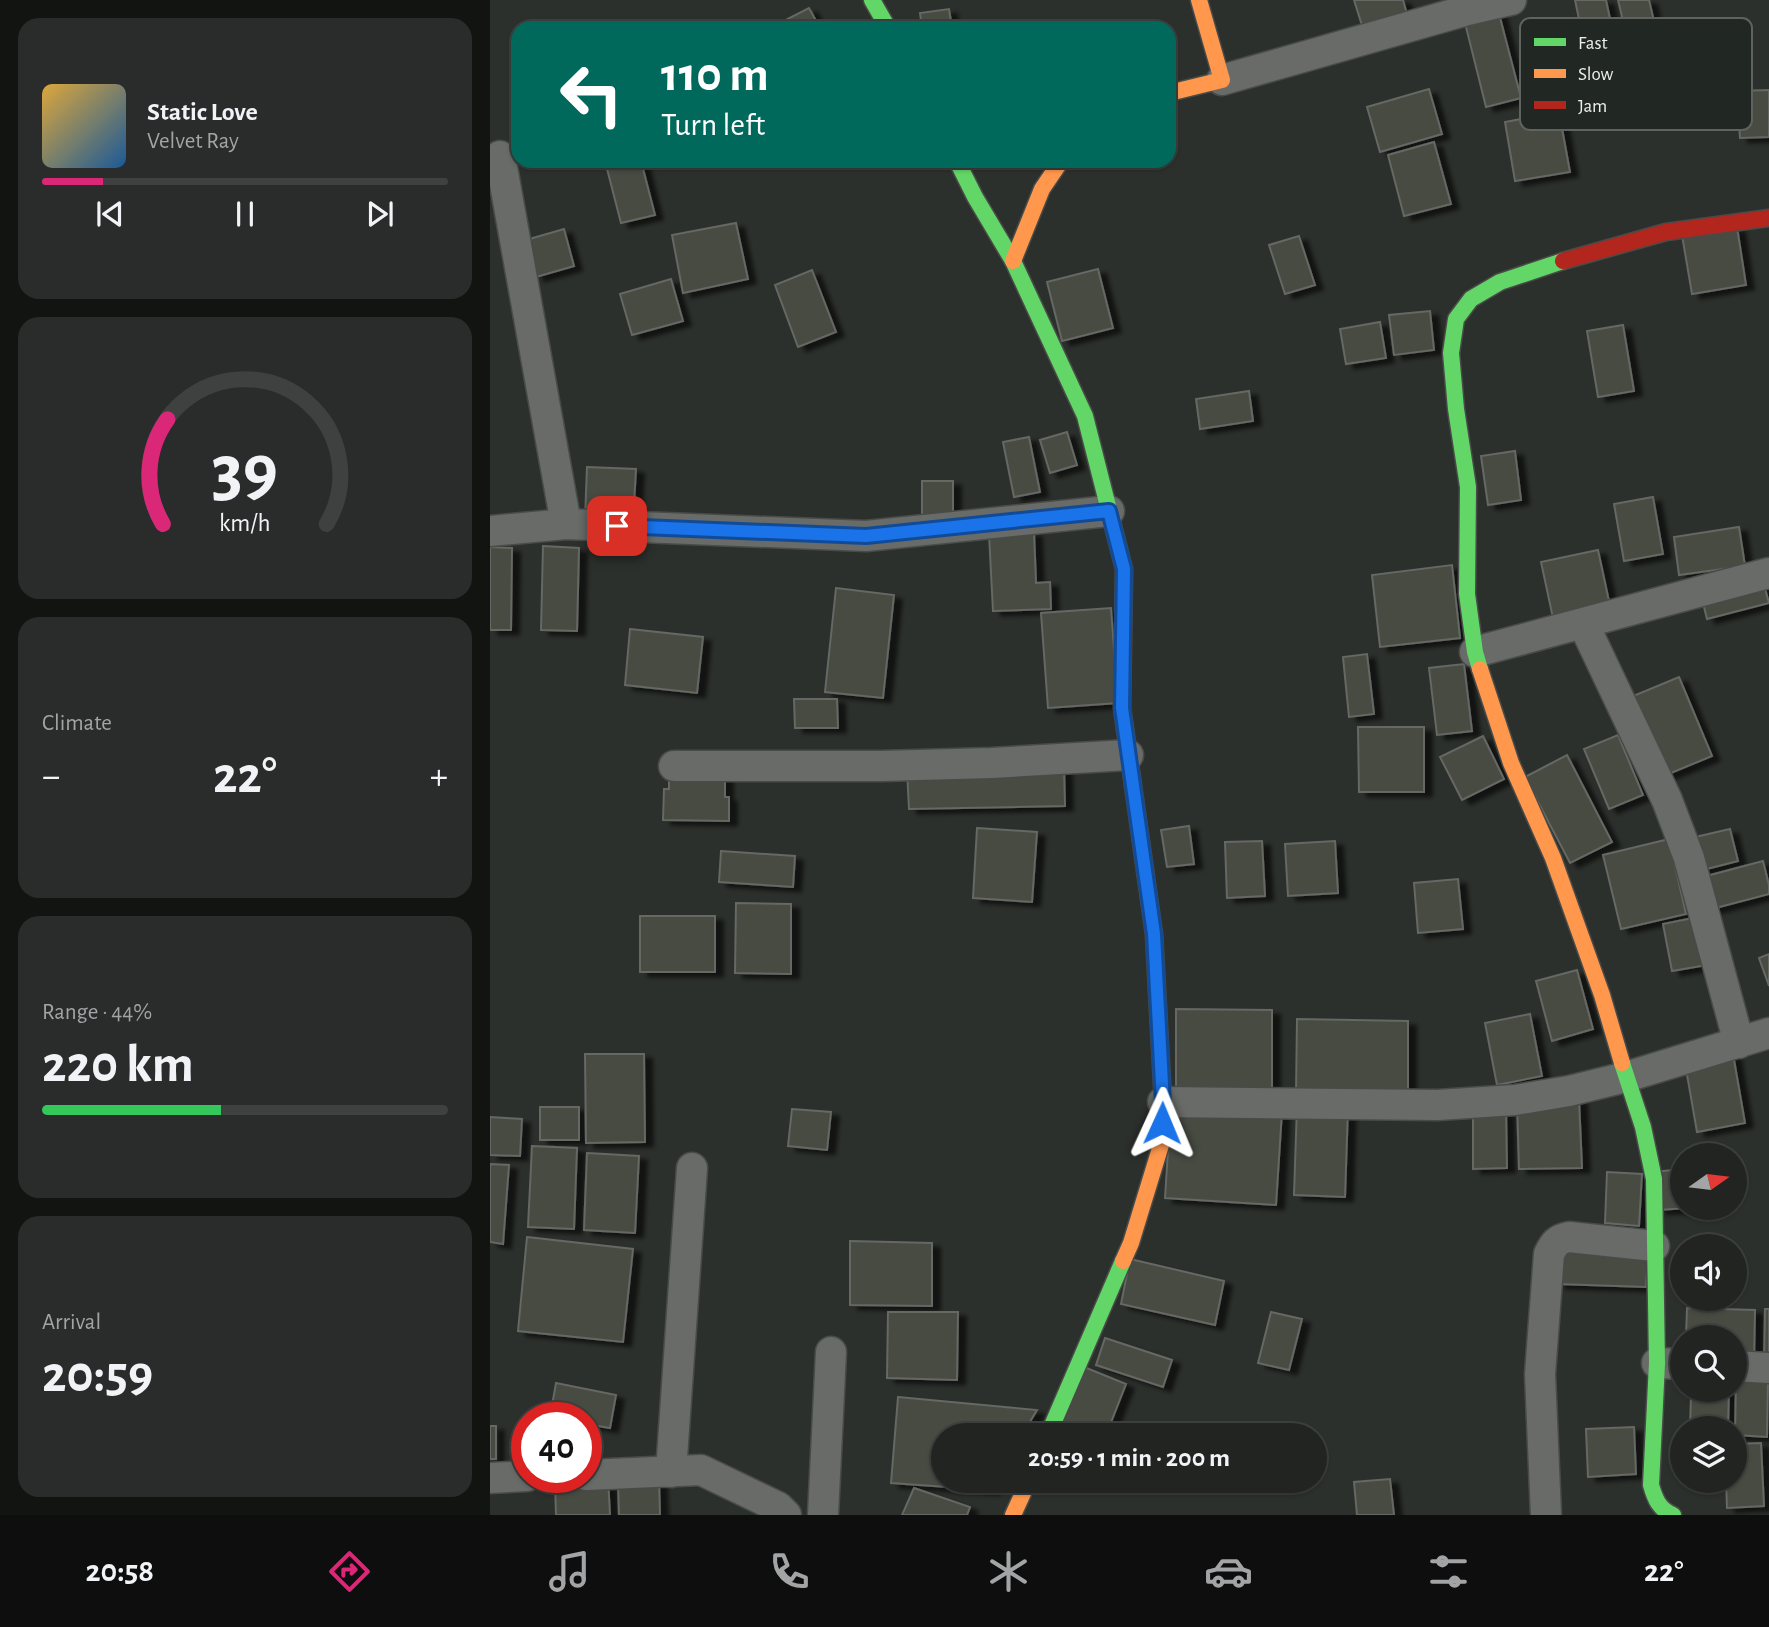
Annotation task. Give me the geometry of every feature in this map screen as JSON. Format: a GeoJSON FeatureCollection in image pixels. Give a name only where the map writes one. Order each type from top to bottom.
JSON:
{"type":"FeatureCollection","features":[{"type":"Feature","properties":{"kind":"street"},"geometry":{"type":"LineString","coordinates":[[872,0],[884,21]]}},
{"type":"Feature","properties":{"kind":"street"},"geometry":{"type":"LineString","coordinates":[[1199,0],[1222,80]]}},
{"type":"Feature","properties":{"kind":"street"},"geometry":{"type":"LineString","coordinates":[[1176,91],[1511,0]]}},
{"type":"Feature","properties":{"kind":"street"},"geometry":{"type":"LineString","coordinates":[[503,154],[566,524]]}},
{"type":"Feature","properties":{"kind":"street"},"geometry":{"type":"LineString","coordinates":[[960,168],[1013,261],[1085,416],[1124,569],[1122,708],[1154,934],[1163,1102],[1161,1145],[1131,1243],[1053,1423]]}},
{"type":"Feature","properties":{"kind":"street"},"geometry":{"type":"LineString","coordinates":[[1013,261],[1042,189],[1056,168]]}},
{"type":"Feature","properties":{"kind":"street"},"geometry":{"type":"LineString","coordinates":[[1667,1515],[1656,1504],[1651,1485],[1669,1364],[1654,1246],[1654,1179],[1649,1150],[1593,970],[1553,858],[1511,763],[1475,652],[1467,594],[1468,487],[1451,354],[1455,319],[1471,299],[1500,282],[1556,262],[1666,232],[1769,218]]}},
{"type":"Feature","properties":{"kind":"street"},"geometry":{"type":"LineString","coordinates":[[490,531],[566,524],[866,536],[1109,511]]}},
{"type":"Feature","properties":{"kind":"street"},"geometry":{"type":"LineString","coordinates":[[1475,652],[1769,573]]}},
{"type":"Feature","properties":{"kind":"street"},"geometry":{"type":"LineString","coordinates":[[1583,623],[1672,812],[1689,858],[1739,1042]]}},
{"type":"Feature","properties":{"kind":"street"},"geometry":{"type":"LineString","coordinates":[[674,766],[881,766],[1128,755]]}},
{"type":"Feature","properties":{"kind":"street"},"geometry":{"type":"LineString","coordinates":[[1163,1102],[1438,1105],[1515,1100],[1569,1091],[1626,1077],[1769,1033]]}},
{"type":"Feature","properties":{"kind":"street"},"geometry":{"type":"LineString","coordinates":[[671,1472],[692,1168]]}},
{"type":"Feature","properties":{"kind":"street"},"geometry":{"type":"LineString","coordinates":[[1546,1515],[1540,1374],[1549,1254],[1555,1243],[1561,1238],[1569,1237],[1654,1246]]}},
{"type":"Feature","properties":{"kind":"street"},"geometry":{"type":"LineString","coordinates":[[823,1515],[831,1352]]}},
{"type":"Feature","properties":{"kind":"street"},"geometry":{"type":"LineString","coordinates":[[1747,1367],[1769,1368]]}},
{"type":"Feature","properties":{"kind":"street"},"geometry":{"type":"LineString","coordinates":[[602,1474],[701,1470],[778,1507],[786,1515]]}},
{"type":"Feature","properties":{"kind":"street"},"geometry":{"type":"LineString","coordinates":[[490,1478],[511,1477]]}},
{"type":"Feature","properties":{"kind":"street"},"geometry":{"type":"LineString","coordinates":[[1013,1515],[1022,1493]]}},
{"type":"Feature","properties":{"kind":"building"},"geometry":{"type":"Polygon","coordinates":[[[1354,0],[1403,0],[1409,21],[1365,35],[1354,0]]]}},
{"type":"Feature","properties":{"kind":"building"},"geometry":{"type":"Polygon","coordinates":[[[1575,0],[1606,0],[1610,18],[1579,18],[1575,0]]]}},
{"type":"Feature","properties":{"kind":"building"},"geometry":{"type":"Polygon","coordinates":[[[1618,0],[1649,0],[1653,18],[1622,18],[1618,0]]]}},
{"type":"Feature","properties":{"kind":"building"},"geometry":{"type":"Polygon","coordinates":[[[1497,6],[1520,98],[1486,107],[1463,15],[1497,6]]]}},
{"type":"Feature","properties":{"kind":"building"},"geometry":{"type":"Polygon","coordinates":[[[809,8],[816,21],[784,21],[809,8]]]}},
{"type":"Feature","properties":{"kind":"building"},"geometry":{"type":"Polygon","coordinates":[[[949,9],[951,21],[921,21],[920,13],[949,9]]]}},
{"type":"Feature","properties":{"kind":"building"},"geometry":{"type":"Polygon","coordinates":[[[1429,89],[1442,134],[1380,152],[1367,107],[1429,89]]]}},
{"type":"Feature","properties":{"kind":"building"},"geometry":{"type":"Polygon","coordinates":[[[1769,90],[1769,137],[1740,138],[1739,130],[1752,130],[1752,91],[1769,90]]]}},
{"type":"Feature","properties":{"kind":"building"},"geometry":{"type":"Polygon","coordinates":[[[1520,119],[1520,130],[1562,130],[1570,172],[1515,181],[1505,122],[1520,119]]]}},
{"type":"Feature","properties":{"kind":"building"},"geometry":{"type":"Polygon","coordinates":[[[1434,142],[1451,204],[1404,216],[1388,155],[1434,142]]]}},
{"type":"Feature","properties":{"kind":"building"},"geometry":{"type":"Polygon","coordinates":[[[607,168],[643,168],[655,215],[621,223],[607,168]]]}},
{"type":"Feature","properties":{"kind":"building"},"geometry":{"type":"Polygon","coordinates":[[[736,223],[748,279],[683,293],[672,235],[736,223]]]}},
{"type":"Feature","properties":{"kind":"building"},"geometry":{"type":"Polygon","coordinates":[[[1737,227],[1746,285],[1692,294],[1682,235],[1737,227]]]}},
{"type":"Feature","properties":{"kind":"building"},"geometry":{"type":"Polygon","coordinates":[[[564,229],[574,266],[536,277],[526,240],[564,229]]]}},
{"type":"Feature","properties":{"kind":"building"},"geometry":{"type":"Polygon","coordinates":[[[1299,236],[1315,285],[1285,294],[1269,245],[1299,236]]]}},
{"type":"Feature","properties":{"kind":"building"},"geometry":{"type":"Polygon","coordinates":[[[1098,269],[1113,328],[1062,341],[1047,282],[1098,269]]]}},
{"type":"Feature","properties":{"kind":"building"},"geometry":{"type":"Polygon","coordinates":[[[812,270],[836,332],[798,347],[775,285],[812,270]]]}},
{"type":"Feature","properties":{"kind":"building"},"geometry":{"type":"Polygon","coordinates":[[[671,279],[683,321],[632,335],[620,294],[671,279]]]}},
{"type":"Feature","properties":{"kind":"building"},"geometry":{"type":"Polygon","coordinates":[[[1430,311],[1434,350],[1394,355],[1389,315],[1430,311]]]}},
{"type":"Feature","properties":{"kind":"building"},"geometry":{"type":"Polygon","coordinates":[[[1380,322],[1386,358],[1346,364],[1340,329],[1380,322]]]}},
{"type":"Feature","properties":{"kind":"building"},"geometry":{"type":"Polygon","coordinates":[[[1623,325],[1634,391],[1598,397],[1587,331],[1623,325]]]}},
{"type":"Feature","properties":{"kind":"building"},"geometry":{"type":"Polygon","coordinates":[[[1249,391],[1253,421],[1200,429],[1196,399],[1249,391]]]}},
{"type":"Feature","properties":{"kind":"building"},"geometry":{"type":"Polygon","coordinates":[[[1067,432],[1077,465],[1050,473],[1040,440],[1067,432]]]}},
{"type":"Feature","properties":{"kind":"building"},"geometry":{"type":"Polygon","coordinates":[[[1029,437],[1040,492],[1014,497],[1003,442],[1029,437]]]}},
{"type":"Feature","properties":{"kind":"building"},"geometry":{"type":"Polygon","coordinates":[[[1515,451],[1521,500],[1488,505],[1481,456],[1515,451]]]}},
{"type":"Feature","properties":{"kind":"building"},"geometry":{"type":"Polygon","coordinates":[[[587,467],[636,469],[633,522],[585,519],[587,467]]]}},
{"type":"Feature","properties":{"kind":"building"},"geometry":{"type":"Polygon","coordinates":[[[922,481],[953,481],[953,515],[922,515],[922,481]]]}},
{"type":"Feature","properties":{"kind":"building"},"geometry":{"type":"Polygon","coordinates":[[[1653,497],[1663,554],[1624,561],[1614,504],[1653,497]]]}},
{"type":"Feature","properties":{"kind":"building"},"geometry":{"type":"Polygon","coordinates":[[[1739,527],[1745,566],[1679,575],[1674,537],[1739,527]]]}},
{"type":"Feature","properties":{"kind":"building"},"geometry":{"type":"Polygon","coordinates":[[[1034,532],[1036,583],[1050,582],[1051,609],[993,611],[989,534],[1034,532]]]}},
{"type":"Feature","properties":{"kind":"building"},"geometry":{"type":"Polygon","coordinates":[[[543,546],[579,548],[577,631],[541,630],[543,546]]]}},
{"type":"Feature","properties":{"kind":"building"},"geometry":{"type":"Polygon","coordinates":[[[490,547],[512,548],[511,630],[490,630],[490,547]]]}},
{"type":"Feature","properties":{"kind":"building"},"geometry":{"type":"Polygon","coordinates":[[[1598,550],[1610,606],[1553,618],[1541,562],[1598,550]]]}},
{"type":"Feature","properties":{"kind":"building"},"geometry":{"type":"Polygon","coordinates":[[[1452,565],[1460,638],[1380,647],[1372,575],[1452,565]]]}},
{"type":"Feature","properties":{"kind":"building"},"geometry":{"type":"Polygon","coordinates":[[[1762,578],[1769,603],[1707,619],[1701,595],[1762,578]]]}},
{"type":"Feature","properties":{"kind":"building"},"geometry":{"type":"Polygon","coordinates":[[[836,588],[894,595],[883,698],[825,692],[836,588]]]}},
{"type":"Feature","properties":{"kind":"building"},"geometry":{"type":"Polygon","coordinates":[[[1111,608],[1118,703],[1048,708],[1041,613],[1111,608]]]}},
{"type":"Feature","properties":{"kind":"building"},"geometry":{"type":"Polygon","coordinates":[[[630,629],[703,637],[697,693],[625,685],[630,629]]]}},
{"type":"Feature","properties":{"kind":"building"},"geometry":{"type":"Polygon","coordinates":[[[1367,654],[1374,714],[1349,717],[1343,657],[1367,654]]]}},
{"type":"Feature","properties":{"kind":"building"},"geometry":{"type":"Polygon","coordinates":[[[1464,664],[1472,731],[1437,735],[1429,668],[1464,664]]]}},
{"type":"Feature","properties":{"kind":"building"},"geometry":{"type":"Polygon","coordinates":[[[1679,677],[1712,756],[1659,778],[1626,699],[1679,677]]]}},
{"type":"Feature","properties":{"kind":"building"},"geometry":{"type":"Polygon","coordinates":[[[794,699],[837,699],[838,728],[795,728],[794,699]]]}},
{"type":"Feature","properties":{"kind":"building"},"geometry":{"type":"Polygon","coordinates":[[[1358,727],[1424,727],[1424,792],[1359,792],[1358,727]]]}},
{"type":"Feature","properties":{"kind":"building"},"geometry":{"type":"Polygon","coordinates":[[[1618,735],[1643,795],[1609,809],[1584,749],[1618,735]]]}},
{"type":"Feature","properties":{"kind":"building"},"geometry":{"type":"Polygon","coordinates":[[[1483,736],[1504,779],[1462,800],[1440,757],[1483,736]]]}},
{"type":"Feature","properties":{"kind":"building"},"geometry":{"type":"Polygon","coordinates":[[[1567,755],[1612,842],[1570,863],[1525,777],[1567,755]]]}},
{"type":"Feature","properties":{"kind":"building"},"geometry":{"type":"Polygon","coordinates":[[[1064,767],[1065,806],[909,809],[907,769],[1064,767]]]}},
{"type":"Feature","properties":{"kind":"building"},"geometry":{"type":"Polygon","coordinates":[[[669,774],[725,776],[725,797],[729,797],[729,821],[663,820],[664,789],[669,789],[669,774]]]}},
{"type":"Feature","properties":{"kind":"building"},"geometry":{"type":"Polygon","coordinates":[[[1189,826],[1194,864],[1167,867],[1161,830],[1189,826]]]}},
{"type":"Feature","properties":{"kind":"building"},"geometry":{"type":"Polygon","coordinates":[[[977,828],[1037,832],[1032,902],[973,898],[977,828]]]}},
{"type":"Feature","properties":{"kind":"building"},"geometry":{"type":"Polygon","coordinates":[[[1730,829],[1738,861],[1699,871],[1691,838],[1730,829]]]}},
{"type":"Feature","properties":{"kind":"building"},"geometry":{"type":"Polygon","coordinates":[[[1669,839],[1686,914],[1621,929],[1603,855],[1669,839]]]}},
{"type":"Feature","properties":{"kind":"building"},"geometry":{"type":"Polygon","coordinates":[[[1262,841],[1265,896],[1227,898],[1225,842],[1262,841]]]}},
{"type":"Feature","properties":{"kind":"building"},"geometry":{"type":"Polygon","coordinates":[[[1335,841],[1338,893],[1288,896],[1285,844],[1335,841]]]}},
{"type":"Feature","properties":{"kind":"building"},"geometry":{"type":"Polygon","coordinates":[[[721,851],[795,856],[793,887],[719,882],[721,851]]]}},
{"type":"Feature","properties":{"kind":"building"},"geometry":{"type":"Polygon","coordinates":[[[1763,861],[1769,894],[1708,910],[1699,878],[1763,861]]]}},
{"type":"Feature","properties":{"kind":"building"},"geometry":{"type":"Polygon","coordinates":[[[1458,879],[1463,929],[1418,933],[1414,883],[1458,879]]]}},
{"type":"Feature","properties":{"kind":"building"},"geometry":{"type":"Polygon","coordinates":[[[736,903],[791,904],[791,974],[735,973],[736,903]]]}},
{"type":"Feature","properties":{"kind":"building"},"geometry":{"type":"Polygon","coordinates":[[[640,916],[715,916],[715,972],[640,972],[640,916]]]}},
{"type":"Feature","properties":{"kind":"building"},"geometry":{"type":"Polygon","coordinates":[[[1698,917],[1707,965],[1672,971],[1663,924],[1698,917]]]}},
{"type":"Feature","properties":{"kind":"building"},"geometry":{"type":"Polygon","coordinates":[[[1769,954],[1769,986],[1759,958],[1769,954]]]}},
{"type":"Feature","properties":{"kind":"building"},"geometry":{"type":"Polygon","coordinates":[[[1577,970],[1593,1029],[1552,1041],[1536,981],[1577,970]]]}},
{"type":"Feature","properties":{"kind":"building"},"geometry":{"type":"Polygon","coordinates":[[[1176,1009],[1272,1010],[1272,1092],[1176,1092],[1176,1009]]]}},
{"type":"Feature","properties":{"kind":"building"},"geometry":{"type":"Polygon","coordinates":[[[1530,1014],[1542,1076],[1497,1085],[1485,1023],[1530,1014]]]}},
{"type":"Feature","properties":{"kind":"building"},"geometry":{"type":"Polygon","coordinates":[[[1297,1019],[1408,1021],[1408,1093],[1296,1092],[1297,1019]]]}},
{"type":"Feature","properties":{"kind":"building"},"geometry":{"type":"Polygon","coordinates":[[[585,1054],[644,1054],[645,1142],[586,1143],[585,1054]]]}},
{"type":"Feature","properties":{"kind":"building"},"geometry":{"type":"Polygon","coordinates":[[[1733,1054],[1745,1123],[1697,1132],[1685,1063],[1733,1054]]]}},
{"type":"Feature","properties":{"kind":"building"},"geometry":{"type":"Polygon","coordinates":[[[1579,1099],[1582,1168],[1519,1169],[1517,1101],[1579,1099]]]}},
{"type":"Feature","properties":{"kind":"building"},"geometry":{"type":"Polygon","coordinates":[[[1171,1103],[1282,1111],[1276,1205],[1165,1198],[1171,1103]]]}},
{"type":"Feature","properties":{"kind":"building"},"geometry":{"type":"Polygon","coordinates":[[[1297,1106],[1348,1108],[1345,1197],[1294,1195],[1297,1106]]]}},
{"type":"Feature","properties":{"kind":"building"},"geometry":{"type":"Polygon","coordinates":[[[540,1107],[579,1107],[579,1140],[540,1140],[540,1107]]]}},
{"type":"Feature","properties":{"kind":"building"},"geometry":{"type":"Polygon","coordinates":[[[1473,1107],[1506,1107],[1507,1168],[1473,1169],[1473,1107]]]}},
{"type":"Feature","properties":{"kind":"building"},"geometry":{"type":"Polygon","coordinates":[[[792,1109],[831,1112],[827,1150],[788,1146],[792,1109]]]}},
{"type":"Feature","properties":{"kind":"building"},"geometry":{"type":"Polygon","coordinates":[[[490,1117],[522,1119],[520,1156],[490,1155],[490,1117]]]}},
{"type":"Feature","properties":{"kind":"building"},"geometry":{"type":"Polygon","coordinates":[[[532,1146],[577,1148],[574,1229],[528,1227],[532,1146]]]}},
{"type":"Feature","properties":{"kind":"building"},"geometry":{"type":"Polygon","coordinates":[[[587,1153],[639,1156],[635,1233],[584,1230],[587,1153]]]}},
{"type":"Feature","properties":{"kind":"building"},"geometry":{"type":"Polygon","coordinates":[[[490,1164],[509,1165],[503,1244],[490,1242],[490,1164]]]}},
{"type":"Feature","properties":{"kind":"building"},"geometry":{"type":"Polygon","coordinates":[[[1670,1170],[1670,1209],[1658,1210],[1654,1172],[1670,1170]]]}},
{"type":"Feature","properties":{"kind":"building"},"geometry":{"type":"Polygon","coordinates":[[[1607,1172],[1642,1174],[1639,1226],[1605,1223],[1607,1172]]]}},
{"type":"Feature","properties":{"kind":"building"},"geometry":{"type":"Polygon","coordinates":[[[527,1237],[633,1249],[623,1342],[518,1331],[527,1237]]]}},
{"type":"Feature","properties":{"kind":"building"},"geometry":{"type":"Polygon","coordinates":[[[850,1241],[932,1243],[932,1306],[850,1305],[850,1241]]]}},
{"type":"Feature","properties":{"kind":"building"},"geometry":{"type":"Polygon","coordinates":[[[1558,1252],[1648,1255],[1646,1287],[1557,1284],[1558,1252]]]}},
{"type":"Feature","properties":{"kind":"building"},"geometry":{"type":"Polygon","coordinates":[[[1130,1259],[1224,1281],[1215,1325],[1121,1304],[1130,1259]]]}},
{"type":"Feature","properties":{"kind":"building"},"geometry":{"type":"Polygon","coordinates":[[[1765,1309],[1769,1309],[1769,1362],[1764,1362],[1765,1309]]]}},
{"type":"Feature","properties":{"kind":"building"},"geometry":{"type":"Polygon","coordinates":[[[1755,1310],[1754,1362],[1747,1362],[1747,1325],[1686,1325],[1687,1311],[1755,1310]]]}},
{"type":"Feature","properties":{"kind":"building"},"geometry":{"type":"Polygon","coordinates":[[[888,1312],[958,1312],[957,1380],[887,1378],[888,1312]]]}},
{"type":"Feature","properties":{"kind":"building"},"geometry":{"type":"Polygon","coordinates":[[[1271,1312],[1302,1319],[1289,1370],[1258,1363],[1271,1312]]]}},
{"type":"Feature","properties":{"kind":"building"},"geometry":{"type":"Polygon","coordinates":[[[1105,1338],[1172,1360],[1163,1387],[1096,1365],[1105,1338]]]}},
{"type":"Feature","properties":{"kind":"building"},"geometry":{"type":"Polygon","coordinates":[[[1084,1367],[1126,1384],[1111,1423],[1061,1423],[1084,1367]]]}},
{"type":"Feature","properties":{"kind":"building"},"geometry":{"type":"Polygon","coordinates":[[[1747,1380],[1768,1381],[1767,1437],[1747,1436],[1747,1416],[1735,1416],[1736,1402],[1747,1402],[1747,1380]]]}},
{"type":"Feature","properties":{"kind":"building"},"geometry":{"type":"Polygon","coordinates":[[[556,1383],[616,1395],[610,1428],[602,1427],[602,1402],[553,1402],[556,1383]]]}},
{"type":"Feature","properties":{"kind":"building"},"geometry":{"type":"Polygon","coordinates":[[[898,1397],[1037,1410],[1029,1423],[931,1423],[931,1486],[891,1483],[898,1397]]]}},
{"type":"Feature","properties":{"kind":"building"},"geometry":{"type":"Polygon","coordinates":[[[1691,1402],[1729,1402],[1728,1416],[1690,1416],[1691,1402]]]}},
{"type":"Feature","properties":{"kind":"building"},"geometry":{"type":"Polygon","coordinates":[[[490,1426],[496,1426],[496,1459],[490,1459],[490,1426]]]}},
{"type":"Feature","properties":{"kind":"building"},"geometry":{"type":"Polygon","coordinates":[[[1634,1427],[1636,1474],[1588,1477],[1586,1429],[1634,1427]]]}},
{"type":"Feature","properties":{"kind":"building"},"geometry":{"type":"Polygon","coordinates":[[[1761,1443],[1764,1506],[1727,1508],[1726,1493],[1747,1493],[1747,1444],[1761,1443]]]}},
{"type":"Feature","properties":{"kind":"building"},"geometry":{"type":"Polygon","coordinates":[[[602,1478],[608,1478],[610,1515],[556,1515],[555,1493],[602,1493],[602,1478]]]}},
{"type":"Feature","properties":{"kind":"building"},"geometry":{"type":"Polygon","coordinates":[[[1390,1479],[1394,1515],[1357,1515],[1354,1482],[1390,1479]]]}},
{"type":"Feature","properties":{"kind":"building"},"geometry":{"type":"Polygon","coordinates":[[[659,1480],[660,1515],[619,1515],[618,1481],[659,1480]]]}},
{"type":"Feature","properties":{"kind":"building"},"geometry":{"type":"Polygon","coordinates":[[[914,1488],[970,1507],[967,1515],[902,1515],[914,1488]]]}},
{"type":"Feature","properties":{"kind":"traffic: fast"},"geometry":{"type":"LineString","coordinates":[[872,0],[884,21]]}},
{"type":"Feature","properties":{"kind":"traffic: fast"},"geometry":{"type":"LineString","coordinates":[[960,168],[1013,261],[1085,416],[1124,569],[1122,708],[1125,729]]}},
{"type":"Feature","properties":{"kind":"traffic: fast"},"geometry":{"type":"LineString","coordinates":[[1480,669],[1467,594],[1468,487],[1451,353],[1456,319],[1471,299],[1500,282],[1563,261]]}},
{"type":"Feature","properties":{"kind":"traffic: fast"},"geometry":{"type":"LineString","coordinates":[[1622,1063],[1643,1127],[1654,1179],[1657,1363],[1651,1485],[1658,1503],[1673,1515]]}},
{"type":"Feature","properties":{"kind":"traffic: fast"},"geometry":{"type":"LineString","coordinates":[[1053,1423],[1123,1261]]}},
{"type":"Feature","properties":{"kind":"traffic: slow"},"geometry":{"type":"LineString","coordinates":[[1176,91],[1222,80],[1199,0]]}},
{"type":"Feature","properties":{"kind":"traffic: slow"},"geometry":{"type":"LineString","coordinates":[[1013,261],[1042,189],[1056,168]]}},
{"type":"Feature","properties":{"kind":"traffic: slow"},"geometry":{"type":"LineString","coordinates":[[1480,669],[1511,763],[1553,858],[1602,995],[1622,1063]]}},
{"type":"Feature","properties":{"kind":"traffic: slow"},"geometry":{"type":"LineString","coordinates":[[1123,1261],[1161,1145],[1163,1102],[1154,934],[1125,729]]}},
{"type":"Feature","properties":{"kind":"traffic: slow"},"geometry":{"type":"LineString","coordinates":[[1013,1515],[1023,1493]]}},
{"type":"Feature","properties":{"kind":"traffic: jam"},"geometry":{"type":"LineString","coordinates":[[1563,261],[1666,232],[1769,218]]}},
{"type":"Feature","properties":{"kind":"route"},"geometry":{"type":"LineString","coordinates":[[617,526],[866,536],[1109,511],[1124,569],[1122,708],[1154,934],[1162,1123]]}}]}
